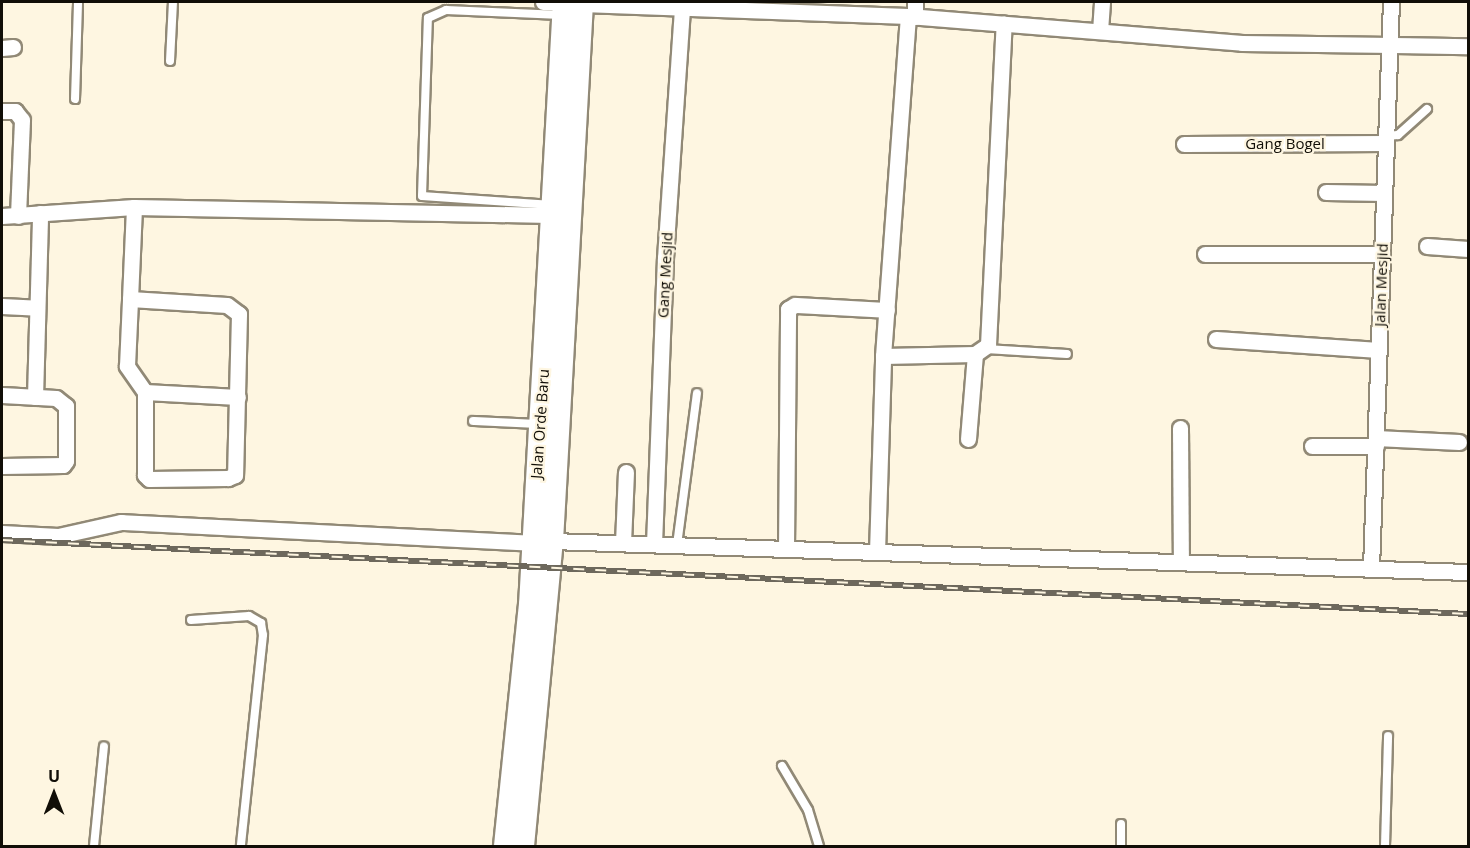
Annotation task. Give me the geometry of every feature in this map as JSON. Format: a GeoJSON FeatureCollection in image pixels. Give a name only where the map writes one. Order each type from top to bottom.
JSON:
{"type":"FeatureCollection","features":[{"type":"Feature","properties":{"kind":"main road","name":"Jalan Orde Baru"},"geometry":{"type":"LineString","coordinates":[[524,846],[559,212],[567,4]]}},
{"type":"Feature","properties":{"kind":"main road","name":"Jalan Orde Baru"},"geometry":{"type":"LineString","coordinates":[[505,846],[542,542],[541,424],[559,212]]}},
{"type":"Feature","properties":{"kind":"street"},"geometry":{"type":"LineString","coordinates":[[1100,31],[1102,2]]}},
{"type":"Feature","properties":{"kind":"street","name":"Jalan Mesjid"},"geometry":{"type":"LineString","coordinates":[[1371,568],[1390,2]]}},
{"type":"Feature","properties":{"kind":"street"},"geometry":{"type":"LineString","coordinates":[[567,4],[664,3],[682,6],[774,6],[913,12],[1242,43],[1468,46]]}},
{"type":"Feature","properties":{"kind":"street","name":"Gang Mesjid"},"geometry":{"type":"LineString","coordinates":[[654,544],[665,258],[682,6]]}},
{"type":"Feature","properties":{"kind":"street"},"geometry":{"type":"LineString","coordinates":[[877,552],[883,356],[913,12]]}},
{"type":"Feature","properties":{"kind":"street"},"geometry":{"type":"LineString","coordinates":[[968,439],[981,352],[1004,22]]}},
{"type":"Feature","properties":{"kind":"street"},"geometry":{"type":"LineString","coordinates":[[2,111],[15,111],[22,120],[18,216]]}},
{"type":"Feature","properties":{"kind":"street","name":"Gang Bogel"},"geometry":{"type":"LineString","coordinates":[[1184,144],[1386,139]]}},
{"type":"Feature","properties":{"kind":"street"},"geometry":{"type":"LineString","coordinates":[[1326,192],[1384,193]]}},
{"type":"Feature","properties":{"kind":"street"},"geometry":{"type":"LineString","coordinates":[[2,216],[134,207],[559,212]]}},
{"type":"Feature","properties":{"kind":"street"},"geometry":{"type":"LineString","coordinates":[[129,299],[235,308],[239,314],[236,474],[228,478],[149,479],[143,469],[145,392],[127,366],[129,299],[134,207]]}},
{"type":"Feature","properties":{"kind":"street"},"geometry":{"type":"LineString","coordinates":[[35,397],[40,213]]}},
{"type":"Feature","properties":{"kind":"street"},"geometry":{"type":"LineString","coordinates":[[1427,246],[1468,249]]}},
{"type":"Feature","properties":{"kind":"street"},"geometry":{"type":"LineString","coordinates":[[1205,254],[1382,254]]}},
{"type":"Feature","properties":{"kind":"street"},"geometry":{"type":"LineString","coordinates":[[786,549],[788,309],[795,305],[887,310]]}},
{"type":"Feature","properties":{"kind":"street"},"geometry":{"type":"LineString","coordinates":[[2,306],[37,308]]}},
{"type":"Feature","properties":{"kind":"street"},"geometry":{"type":"LineString","coordinates":[[1216,339],[1379,350]]}},
{"type":"Feature","properties":{"kind":"street"},"geometry":{"type":"LineString","coordinates":[[883,356],[981,352]]}},
{"type":"Feature","properties":{"kind":"street"},"geometry":{"type":"LineString","coordinates":[[145,392],[238,397]]}},
{"type":"Feature","properties":{"kind":"street"},"geometry":{"type":"LineString","coordinates":[[2,395],[64,400],[66,461],[58,467],[2,466]]}},
{"type":"Feature","properties":{"kind":"street"},"geometry":{"type":"LineString","coordinates":[[1180,428],[1181,562]]}},
{"type":"Feature","properties":{"kind":"street"},"geometry":{"type":"LineString","coordinates":[[1312,446],[1376,442],[1459,442]]}},
{"type":"Feature","properties":{"kind":"street"},"geometry":{"type":"LineString","coordinates":[[623,543],[626,472]]}},
{"type":"Feature","properties":{"kind":"street"},"geometry":{"type":"LineString","coordinates":[[2,533],[58,536],[121,522],[542,542],[1468,572]]}},
{"type":"Feature","properties":{"kind":"lane"},"geometry":{"type":"LineString","coordinates":[[75,99],[78,2]]}},
{"type":"Feature","properties":{"kind":"lane"},"geometry":{"type":"LineString","coordinates":[[170,61],[173,2]]}},
{"type":"Feature","properties":{"kind":"lane"},"geometry":{"type":"LineString","coordinates":[[559,212],[426,199],[423,196],[428,18],[446,9],[567,4]]}},
{"type":"Feature","properties":{"kind":"lane"},"geometry":{"type":"LineString","coordinates":[[1386,139],[1398,135],[1427,109]]}},
{"type":"Feature","properties":{"kind":"lane"},"geometry":{"type":"LineString","coordinates":[[981,352],[1067,354]]}},
{"type":"Feature","properties":{"kind":"lane"},"geometry":{"type":"LineString","coordinates":[[677,545],[697,393]]}},
{"type":"Feature","properties":{"kind":"lane"},"geometry":{"type":"LineString","coordinates":[[473,421],[541,424]]}},
{"type":"Feature","properties":{"kind":"lane"},"geometry":{"type":"LineString","coordinates":[[191,620],[249,616],[261,623],[263,635],[241,846]]}},
{"type":"Feature","properties":{"kind":"lane"},"geometry":{"type":"LineString","coordinates":[[1385,846],[1388,736]]}},
{"type":"Feature","properties":{"kind":"lane"},"geometry":{"type":"LineString","coordinates":[[94,846],[104,746]]}},
{"type":"Feature","properties":{"kind":"lane"},"geometry":{"type":"LineString","coordinates":[[782,766],[808,810],[819,846]]}},
{"type":"Feature","properties":{"kind":"lane"},"geometry":{"type":"LineString","coordinates":[[1120,846],[1121,824]]}},
{"type":"Feature","properties":{"kind":"railway"},"geometry":{"type":"LineString","coordinates":[[2,540],[1468,614]]}}]}
